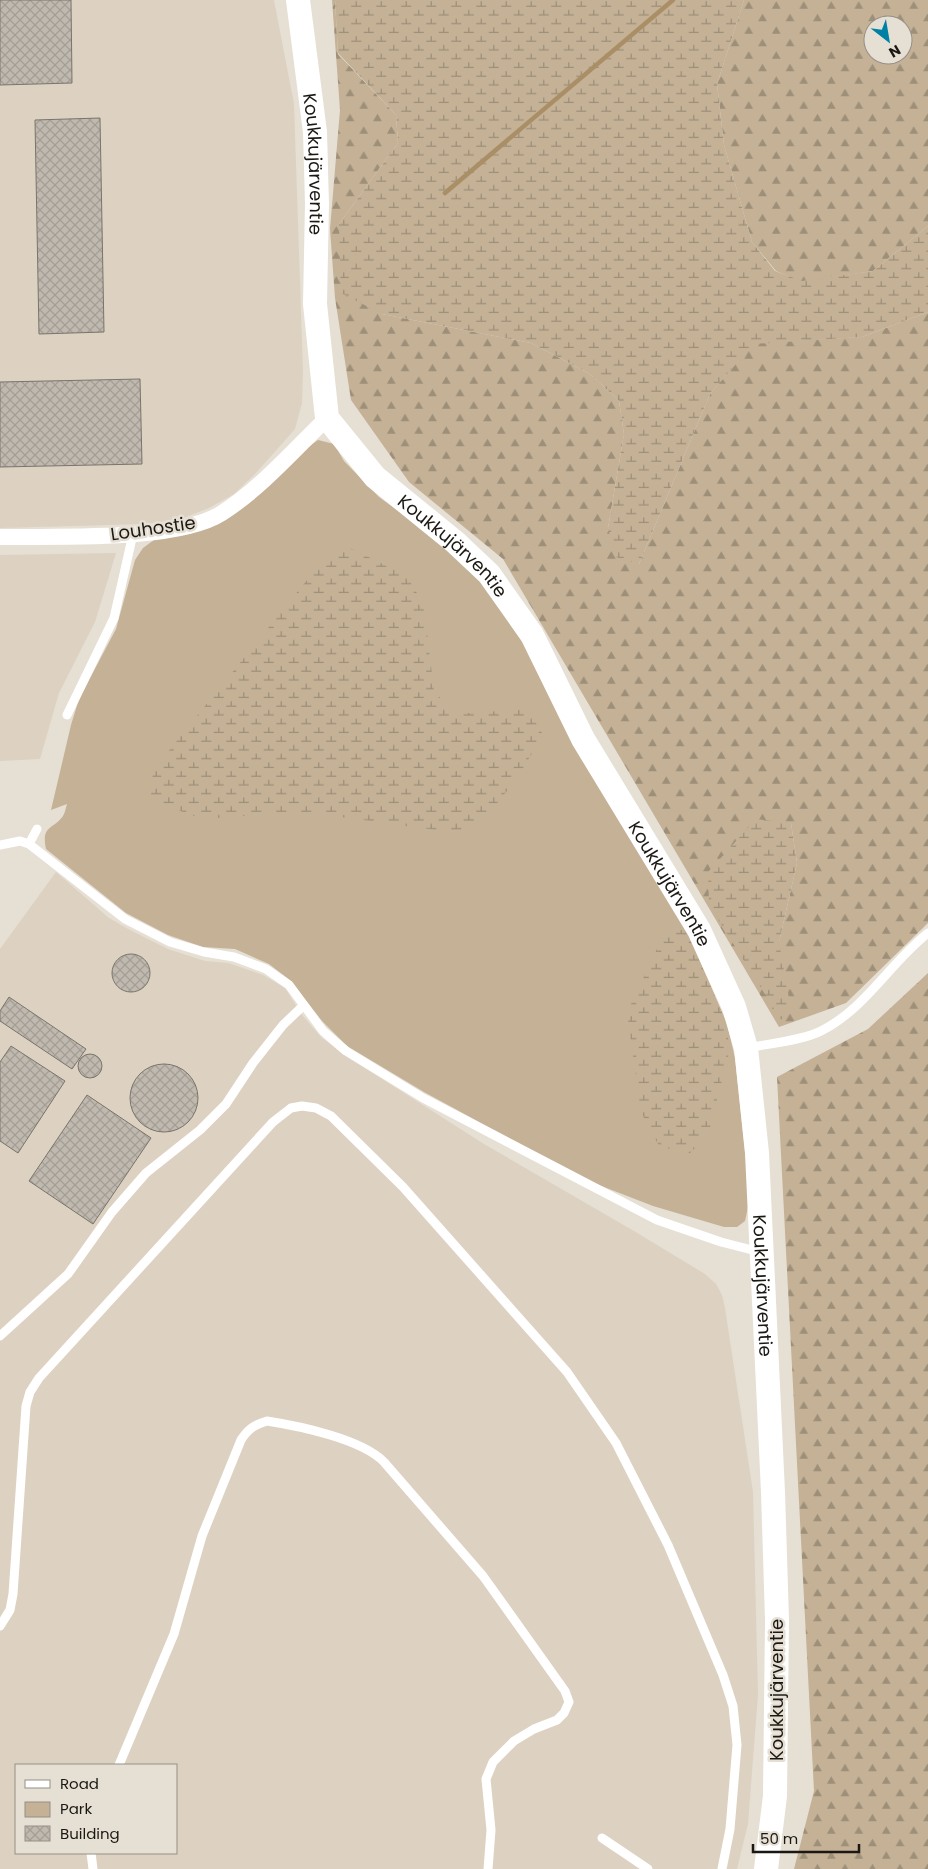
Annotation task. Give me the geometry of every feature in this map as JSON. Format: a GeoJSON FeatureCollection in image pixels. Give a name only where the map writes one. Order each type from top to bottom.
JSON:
{"type":"FeatureCollection","features":[{"type":"Feature","properties":{"kind":"street","name":"Koukkujärventie"},"geometry":{"type":"LineString","coordinates":[[298,0],[316,132],[315,304],[327,418],[375,477],[455,542],[489,574],[532,635],[583,738],[699,930],[734,1007],[746,1048],[757,1153],[777,1620],[775,1796],[766,1869]]}},
{"type":"Feature","properties":{"kind":"street","name":"Louhostie"},"geometry":{"type":"LineString","coordinates":[[0,537],[133,534],[193,525],[221,514],[248,494],[327,418]]}},
{"type":"Feature","properties":{"kind":"lane"},"geometry":{"type":"LineString","coordinates":[[67,715],[114,618],[133,534]]}},
{"type":"Feature","properties":{"kind":"lane"},"geometry":{"type":"LineString","coordinates":[[29,844],[37,828]]}},
{"type":"Feature","properties":{"kind":"lane"},"geometry":{"type":"LineString","coordinates":[[0,845],[20,841],[29,844],[125,919],[170,942],[204,952],[234,957],[266,969],[289,985],[322,1031],[346,1051],[431,1102],[657,1220],[720,1242],[760,1252]]}},
{"type":"Feature","properties":{"kind":"lane"},"geometry":{"type":"LineString","coordinates":[[746,1048],[820,1032],[846,1016],[910,947],[928,934]]}},
{"type":"Feature","properties":{"kind":"lane"},"geometry":{"type":"LineString","coordinates":[[0,1336],[68,1274],[112,1212],[146,1173],[200,1130],[226,1104],[253,1063],[283,1026],[304,1005]]}},
{"type":"Feature","properties":{"kind":"lane"},"geometry":{"type":"LineString","coordinates":[[0,1626],[10,1610],[14,1594],[26,1406],[30,1392],[39,1378],[273,1122],[291,1108],[302,1106],[316,1108],[331,1116],[410,1194],[567,1372],[616,1443],[668,1544],[723,1675],[732,1706],[737,1745],[730,1829],[722,1869]]}},
{"type":"Feature","properties":{"kind":"lane"},"geometry":{"type":"LineString","coordinates":[[119,1764],[174,1634],[202,1536],[241,1440],[247,1431],[255,1425],[267,1421],[358,1445],[376,1454],[384,1462],[483,1576],[565,1691],[569,1702],[564,1713],[556,1720],[534,1729],[514,1742],[493,1762],[486,1779],[491,1830],[488,1869]]}},
{"type":"Feature","properties":{"kind":"lane"},"geometry":{"type":"LineString","coordinates":[[602,1838],[648,1869]]}},
{"type":"Feature","properties":{"kind":"lane"},"geometry":{"type":"LineString","coordinates":[[91,1854],[93,1869]]}},
{"type":"Feature","properties":{"kind":"shaded area"},"geometry":{"type":"Polygon","coordinates":[[[0,0],[274,0],[294,104],[303,371],[302,403],[295,429],[256,473],[234,494],[209,508],[181,519],[145,524],[0,528],[0,0]]]}},
{"type":"Feature","properties":{"kind":"shaded area"},"geometry":{"type":"Polygon","coordinates":[[[116,553],[95,622],[59,693],[40,759],[0,761],[0,555],[116,553]]]}},
{"type":"Feature","properties":{"kind":"shaded area"},"geometry":{"type":"Polygon","coordinates":[[[56,872],[109,918],[130,930],[168,949],[205,961],[228,963],[263,975],[285,988],[302,1015],[322,1038],[346,1056],[484,1144],[705,1274],[716,1284],[722,1295],[725,1308],[753,1492],[758,1694],[748,1824],[737,1869],[0,1869],[0,949],[56,872]]]}},
{"type":"Feature","properties":{"kind":"green space"},"geometry":{"type":"Polygon","coordinates":[[[332,0],[335,0],[338,54],[396,115],[398,143],[339,224],[382,314],[531,343],[590,374],[619,401],[624,434],[608,528],[639,564],[710,394],[753,343],[862,337],[928,312],[928,923],[846,1003],[779,1027],[503,559],[409,482],[351,400],[335,298],[330,229],[340,110],[332,0]],[[791,823],[779,942],[797,863],[791,823]]]}},
{"type":"Feature","properties":{"kind":"green space"},"geometry":{"type":"Polygon","coordinates":[[[335,0],[744,0],[717,84],[724,145],[752,242],[775,271],[802,281],[873,271],[928,226],[928,312],[862,337],[753,344],[710,394],[639,564],[616,557],[608,528],[624,434],[619,401],[590,374],[531,343],[382,314],[341,293],[339,224],[398,143],[396,115],[338,53],[335,0]]]}},
{"type":"Feature","properties":{"kind":"green space"},"geometry":{"type":"Polygon","coordinates":[[[744,0],[928,0],[928,226],[873,271],[802,282],[776,271],[752,242],[724,145],[717,84],[744,0]]]}},
{"type":"Feature","properties":{"kind":"green space"},"geometry":{"type":"Polygon","coordinates":[[[318,440],[334,444],[344,461],[379,497],[444,544],[481,581],[523,640],[686,929],[727,1024],[735,1058],[750,1198],[745,1221],[737,1227],[724,1227],[653,1206],[586,1180],[424,1092],[347,1046],[322,1021],[291,981],[269,964],[235,949],[203,947],[168,935],[126,913],[46,849],[45,836],[49,829],[63,816],[67,804],[51,810],[79,699],[116,629],[135,560],[143,548],[154,540],[193,532],[318,440]]]}},
{"type":"Feature","properties":{"kind":"green space"},"geometry":{"type":"Polygon","coordinates":[[[346,546],[409,577],[424,608],[434,691],[455,714],[529,709],[543,735],[516,780],[485,818],[457,833],[305,812],[202,819],[148,799],[154,769],[324,559],[346,546]]]}},
{"type":"Feature","properties":{"kind":"green space"},"geometry":{"type":"Polygon","coordinates":[[[756,819],[791,823],[797,863],[779,942],[790,1004],[781,1020],[709,905],[708,872],[756,819]]]}},
{"type":"Feature","properties":{"kind":"green space"},"geometry":{"type":"Polygon","coordinates":[[[686,929],[727,1024],[729,1053],[708,1135],[689,1154],[659,1146],[641,1112],[627,1013],[664,934],[686,929]]]}},
{"type":"Feature","properties":{"kind":"green space"},"geometry":{"type":"Polygon","coordinates":[[[928,973],[928,1869],[794,1869],[814,1791],[777,1077],[868,1029],[928,973]]]}},
{"type":"Feature","properties":{"kind":"building"},"geometry":{"type":"Polygon","coordinates":[[[0,0],[71,0],[72,83],[0,85],[0,0]]]}},
{"type":"Feature","properties":{"kind":"building"},"geometry":{"type":"Polygon","coordinates":[[[100,118],[104,332],[39,334],[35,120],[100,118]]]}},
{"type":"Feature","properties":{"kind":"building"},"geometry":{"type":"Polygon","coordinates":[[[140,379],[142,464],[0,467],[0,382],[140,379]]]}},
{"type":"Feature","properties":{"kind":"building"},"geometry":{"type":"Polygon","coordinates":[[[131,954],[138,955],[144,960],[149,966],[149,980],[144,986],[138,991],[131,992],[124,991],[118,986],[113,980],[112,973],[113,966],[118,960],[124,955],[131,954]]]}},
{"type":"Feature","properties":{"kind":"building"},"geometry":{"type":"Polygon","coordinates":[[[9,997],[86,1049],[72,1069],[0,1021],[0,1011],[9,997]]]}},
{"type":"Feature","properties":{"kind":"building"},"geometry":{"type":"Polygon","coordinates":[[[11,1046],[65,1081],[18,1153],[0,1141],[0,1062],[11,1046]]]}},
{"type":"Feature","properties":{"kind":"building"},"geometry":{"type":"Polygon","coordinates":[[[90,1054],[98,1058],[102,1066],[98,1074],[90,1078],[82,1074],[78,1066],[82,1058],[90,1054]]]}},
{"type":"Feature","properties":{"kind":"building"},"geometry":{"type":"Polygon","coordinates":[[[164,1064],[177,1067],[188,1074],[195,1085],[198,1098],[195,1111],[188,1122],[177,1129],[164,1132],[151,1129],[140,1122],[133,1111],[130,1098],[133,1085],[140,1074],[151,1067],[164,1064]]]}},
{"type":"Feature","properties":{"kind":"building"},"geometry":{"type":"Polygon","coordinates":[[[87,1095],[151,1138],[93,1224],[29,1181],[87,1095]]]}},
{"type":"Feature","properties":{"kind":"waterway"},"geometry":{"type":"LineString","coordinates":[[445,193],[673,0]]}}]}
